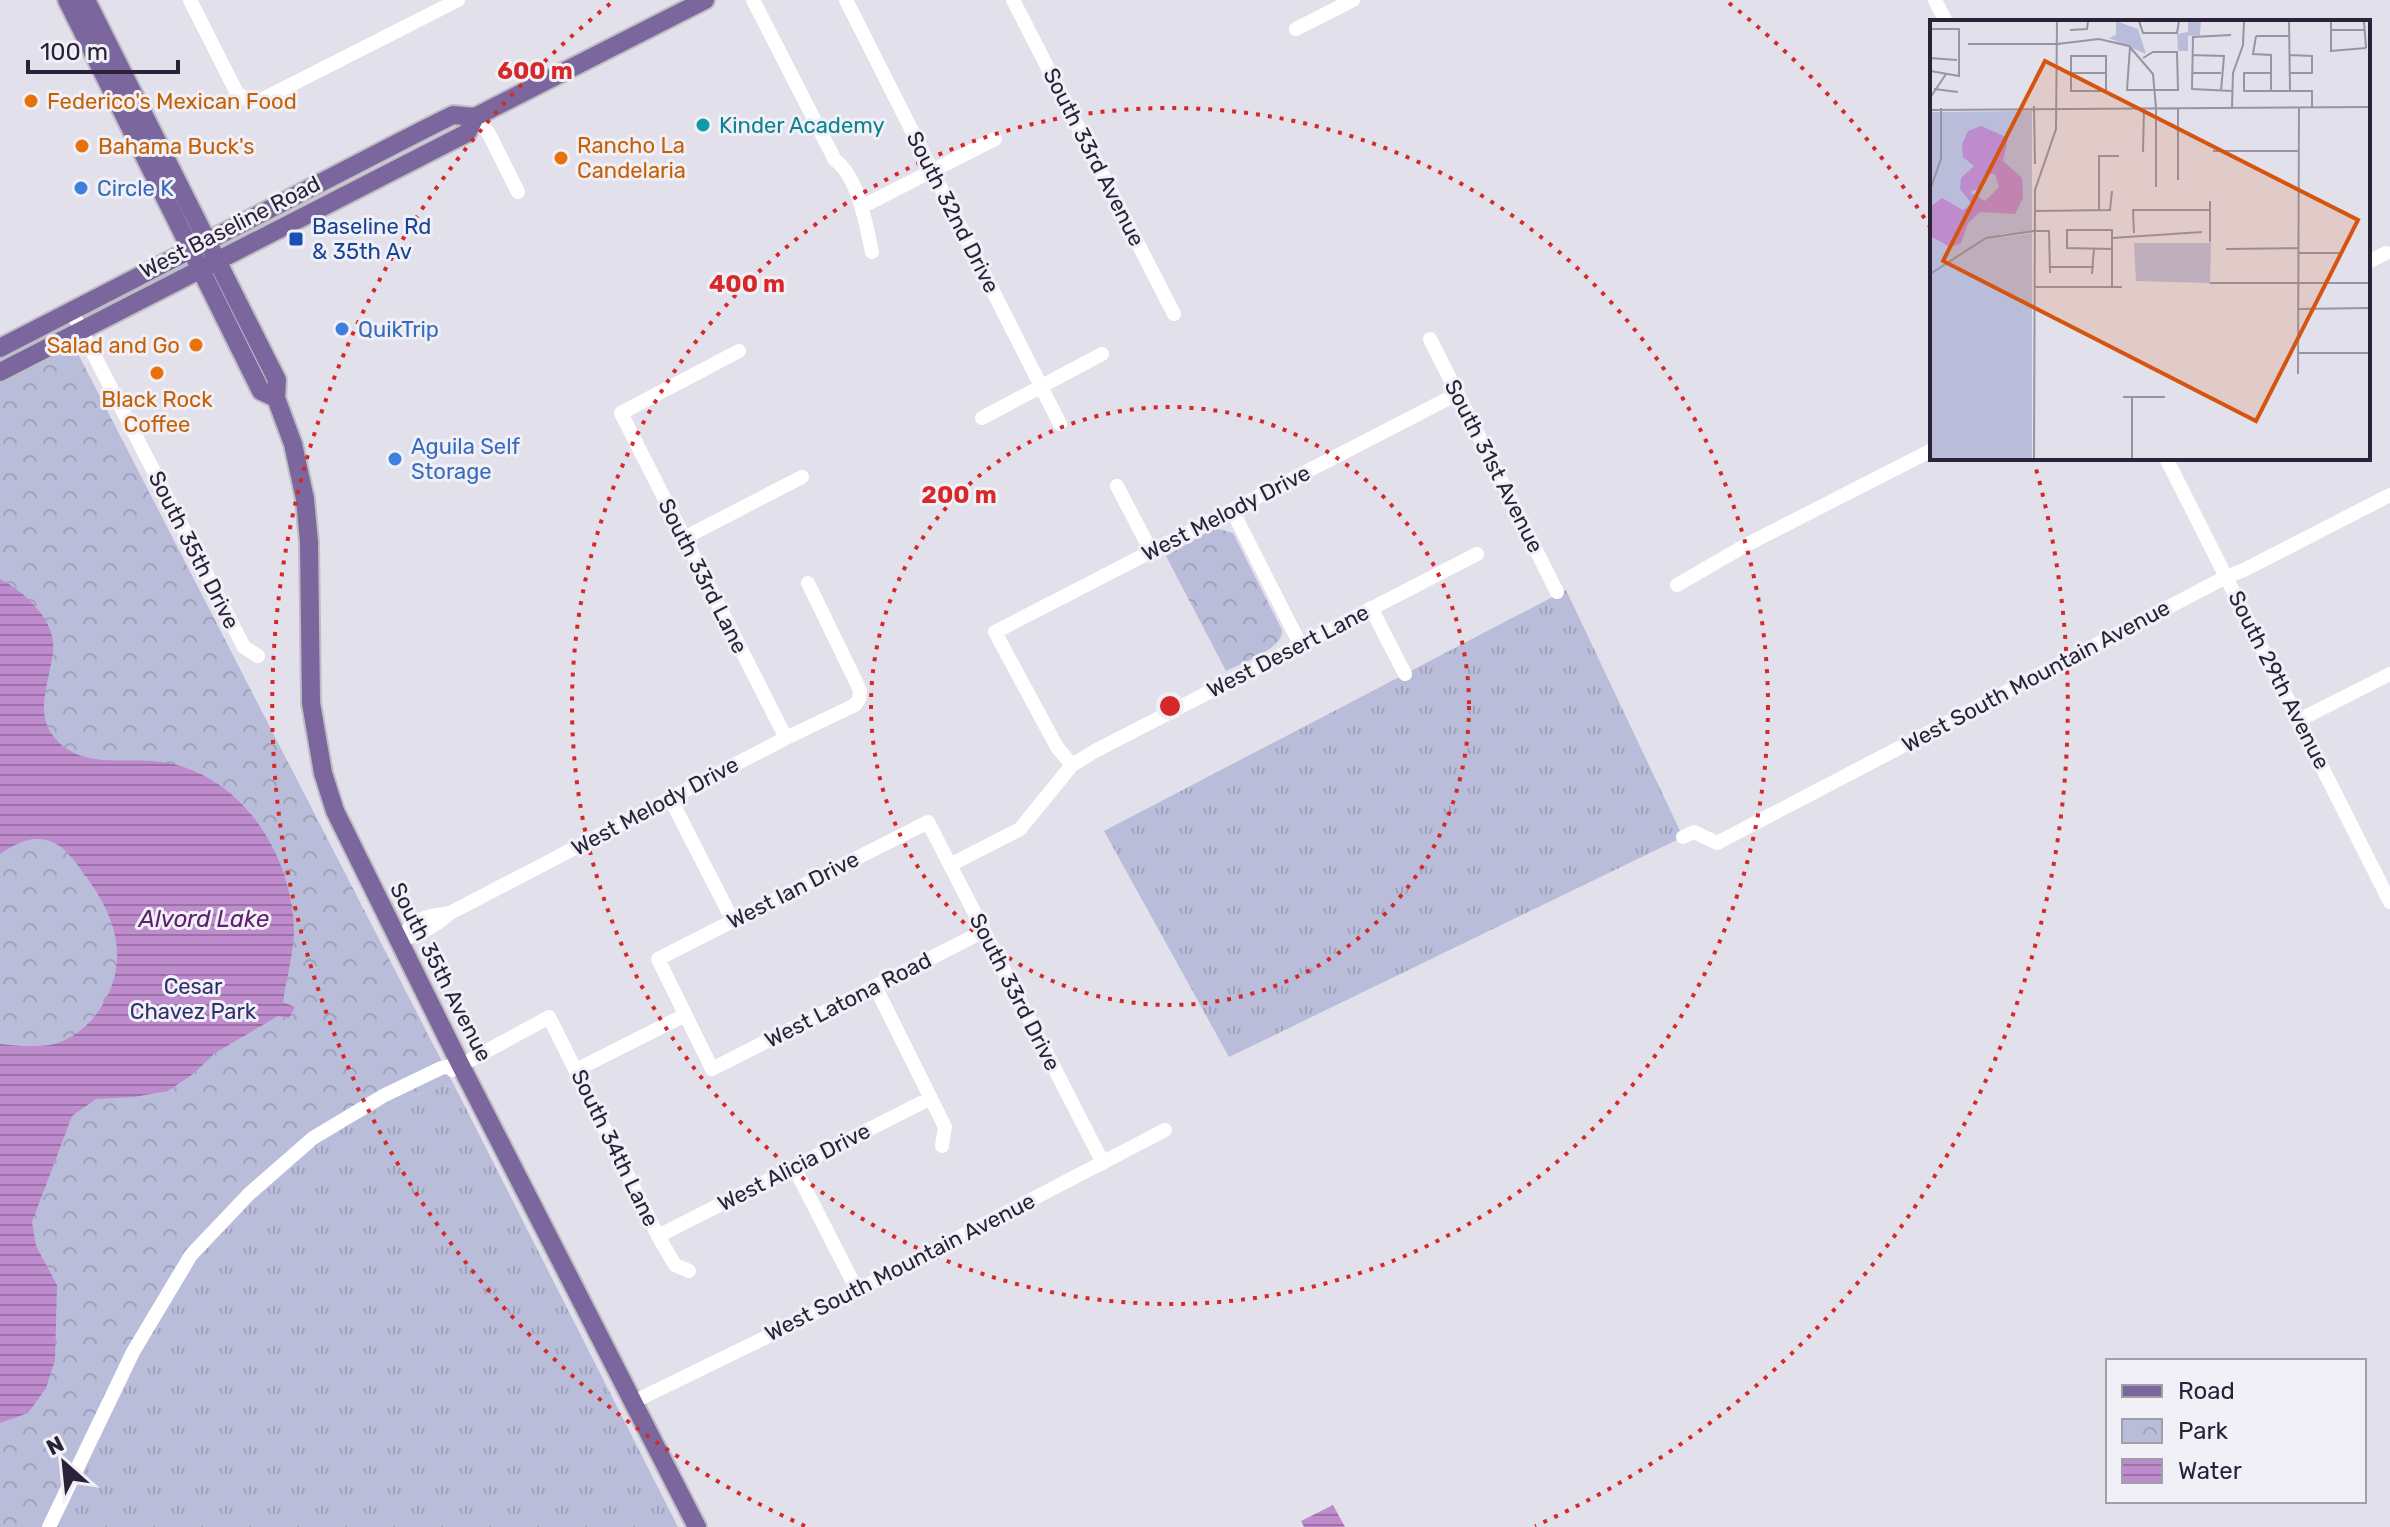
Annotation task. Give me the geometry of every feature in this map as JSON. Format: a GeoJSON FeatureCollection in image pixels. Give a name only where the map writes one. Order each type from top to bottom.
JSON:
{"type":"FeatureCollection","features":[{"type":"Feature","properties":{"kind":"main road","name":"South 35th Avenue"},"geometry":{"type":"LineString","coordinates":[[67,0],[86,13],[210,265],[261,391],[276,398],[293,444],[305,499],[309,542],[311,703],[318,751],[335,811],[460,1064],[697,1527]]}},
{"type":"Feature","properties":{"kind":"main road","name":"West Baseline Road"},"geometry":{"type":"LineString","coordinates":[[71,310],[453,115],[475,117],[705,0]]}},
{"type":"Feature","properties":{"kind":"main road","name":"West Baseline Road"},"geometry":{"type":"LineString","coordinates":[[0,372],[467,133],[475,117]]}},
{"type":"Feature","properties":{"kind":"main road"},"geometry":{"type":"LineString","coordinates":[[340,198],[343,186],[401,151],[421,131]]}},
{"type":"Feature","properties":{"kind":"main road"},"geometry":{"type":"LineString","coordinates":[[0,348],[71,310]]}},
{"type":"Feature","properties":{"kind":"street"},"geometry":{"type":"LineString","coordinates":[[190,0],[237,93],[252,102],[458,0]]}},
{"type":"Feature","properties":{"kind":"street"},"geometry":{"type":"LineString","coordinates":[[753,0],[835,160],[845,170],[856,193],[872,252]]}},
{"type":"Feature","properties":{"kind":"street","name":"South 32nd Drive"},"geometry":{"type":"LineString","coordinates":[[846,0],[1060,424]]}},
{"type":"Feature","properties":{"kind":"street","name":"South 33rd Avenue"},"geometry":{"type":"LineString","coordinates":[[1013,0],[1174,314]]}},
{"type":"Feature","properties":{"kind":"street"},"geometry":{"type":"LineString","coordinates":[[1296,29],[1353,0]]}},
{"type":"Feature","properties":{"kind":"street"},"geometry":{"type":"LineString","coordinates":[[1935,0],[1945,20]]}},
{"type":"Feature","properties":{"kind":"street"},"geometry":{"type":"LineString","coordinates":[[475,117],[489,134],[518,192]]}},
{"type":"Feature","properties":{"kind":"street"},"geometry":{"type":"LineString","coordinates":[[869,203],[995,139]]}},
{"type":"Feature","properties":{"kind":"street"},"geometry":{"type":"LineString","coordinates":[[2370,261],[2386,253]]}},
{"type":"Feature","properties":{"kind":"street","name":"South 35th Drive"},"geometry":{"type":"LineString","coordinates":[[71,310],[244,647],[258,656]]}},
{"type":"Feature","properties":{"kind":"street","name":"South 31st Avenue"},"geometry":{"type":"LineString","coordinates":[[1430,339],[1557,592]]}},
{"type":"Feature","properties":{"kind":"street","name":"South 33rd Lane"},"geometry":{"type":"LineString","coordinates":[[739,351],[621,413],[786,738]]}},
{"type":"Feature","properties":{"kind":"street"},"geometry":{"type":"LineString","coordinates":[[982,418],[1102,354]]}},
{"type":"Feature","properties":{"kind":"street","name":"West Melody Drive"},"geometry":{"type":"LineString","coordinates":[[1072,765],[1057,747],[995,632],[1457,394]]}},
{"type":"Feature","properties":{"kind":"street"},"geometry":{"type":"LineString","coordinates":[[1677,585],[1746,545],[1930,451]]}},
{"type":"Feature","properties":{"kind":"street","name":"South 29th Avenue"},"geometry":{"type":"LineString","coordinates":[[2167,460],[2390,902]]}},
{"type":"Feature","properties":{"kind":"street"},"geometry":{"type":"LineString","coordinates":[[684,538],[802,477]]}},
{"type":"Feature","properties":{"kind":"street"},"geometry":{"type":"LineString","coordinates":[[1117,486],[1151,551]]}},
{"type":"Feature","properties":{"kind":"street","name":"West South Mountain Avenue"},"geometry":{"type":"LineString","coordinates":[[1683,837],[1694,832],[1717,843],[2226,577],[2390,495]]}},
{"type":"Feature","properties":{"kind":"street"},"geometry":{"type":"LineString","coordinates":[[1232,510],[1300,644]]}},
{"type":"Feature","properties":{"kind":"street","name":"West Desert Lane"},"geometry":{"type":"LineString","coordinates":[[950,865],[1020,829],[1072,765],[1477,554]]}},
{"type":"Feature","properties":{"kind":"street","name":"West Melody Drive"},"geometry":{"type":"LineString","coordinates":[[399,940],[411,924],[428,916],[450,913],[855,705],[860,690],[808,583]]}},
{"type":"Feature","properties":{"kind":"street"},"geometry":{"type":"LineString","coordinates":[[1371,608],[1405,674]]}},
{"type":"Feature","properties":{"kind":"street"},"geometry":{"type":"LineString","coordinates":[[2299,720],[2390,674]]}},
{"type":"Feature","properties":{"kind":"street"},"geometry":{"type":"LineString","coordinates":[[670,798],[733,921]]}},
{"type":"Feature","properties":{"kind":"street","name":"South 33rd Drive"},"geometry":{"type":"LineString","coordinates":[[928,822],[1103,1163]]}},
{"type":"Feature","properties":{"kind":"street","name":"West Ian Drive"},"geometry":{"type":"LineString","coordinates":[[685,1015],[658,959],[928,822]]}},
{"type":"Feature","properties":{"kind":"street","name":"West Latona Road"},"geometry":{"type":"LineString","coordinates":[[685,1015],[712,1069],[984,931]]}},
{"type":"Feature","properties":{"kind":"street"},"geometry":{"type":"LineString","coordinates":[[875,986],[945,1127],[942,1146]]}},
{"type":"Feature","properties":{"kind":"street"},"geometry":{"type":"LineString","coordinates":[[576,1070],[685,1015]]}},
{"type":"Feature","properties":{"kind":"street","name":"South 34th Lane"},"geometry":{"type":"LineString","coordinates":[[460,1064],[549,1017],[658,1236],[675,1265],[689,1271]]}},
{"type":"Feature","properties":{"kind":"street"},"geometry":{"type":"LineString","coordinates":[[49,1527],[133,1352],[191,1255],[249,1194],[313,1138],[373,1103],[412,1092],[460,1064]]}},
{"type":"Feature","properties":{"kind":"street","name":"West Alicia Drive"},"geometry":{"type":"LineString","coordinates":[[658,1236],[931,1098]]}},
{"type":"Feature","properties":{"kind":"street","name":"West South Mountain Avenue"},"geometry":{"type":"LineString","coordinates":[[633,1402],[1165,1130]]}},
{"type":"Feature","properties":{"kind":"street"},"geometry":{"type":"LineString","coordinates":[[794,1167],[857,1290]]}},
{"type":"Feature","properties":{"kind":"green space","name":"Cesar Chavez Park"},"geometry":{"type":"Polygon","coordinates":[[[73,344],[453,1083],[385,1105],[347,1125],[269,1182],[190,1265],[143,1349],[55,1527],[0,1527],[0,381],[73,344]]]}},
{"type":"Feature","properties":{"kind":"green space"},"geometry":{"type":"Polygon","coordinates":[[[1215,528],[1233,533],[1282,630],[1281,637],[1269,649],[1226,671],[1166,556],[1215,528]]]}},
{"type":"Feature","properties":{"kind":"green space"},"geometry":{"type":"Polygon","coordinates":[[[1566,590],[1683,837],[1229,1057],[1104,831],[1566,590]]]}},
{"type":"Feature","properties":{"kind":"green space"},"geometry":{"type":"Polygon","coordinates":[[[453,1083],[678,1527],[55,1527],[143,1349],[191,1265],[269,1181],[347,1125],[385,1105],[453,1083]]]}},
{"type":"Feature","properties":{"kind":"water","name":"Alvord Lake"},"geometry":{"type":"Polygon","coordinates":[[[0,579],[34,605],[51,632],[53,654],[44,715],[54,737],[65,748],[92,758],[153,761],[195,771],[241,803],[259,824],[284,875],[291,902],[294,939],[283,1002],[295,1007],[289,1018],[278,1016],[215,1053],[193,1074],[168,1091],[96,1099],[72,1116],[32,1222],[36,1246],[57,1285],[55,1360],[46,1388],[28,1413],[0,1423],[0,1044],[49,1045],[75,1035],[91,1021],[107,997],[117,960],[112,924],[105,906],[62,848],[52,842],[33,839],[0,854],[0,579]]]}},
{"type":"Feature","properties":{"kind":"water"},"geometry":{"type":"Polygon","coordinates":[[[1333,1505],[1345,1527],[1304,1527],[1301,1521],[1333,1505]]]}},
{"type":"Feature","properties":{"kind":"place","name":"Federico's Mexican Food"},"geometry":{"type":"Point","coordinates":[31,101]}},
{"type":"Feature","properties":{"kind":"place","name":"Kinder Academy"},"geometry":{"type":"Point","coordinates":[703,125]}},
{"type":"Feature","properties":{"kind":"place","name":"Bahama Buck's"},"geometry":{"type":"Point","coordinates":[82,146]}},
{"type":"Feature","properties":{"kind":"place","name":"Rancho La Candelaria"},"geometry":{"type":"Point","coordinates":[561,158]}},
{"type":"Feature","properties":{"kind":"place","name":"Circle K"},"geometry":{"type":"Point","coordinates":[81,188]}},
{"type":"Feature","properties":{"kind":"place","name":"Baseline Rd & 35th Av"},"geometry":{"type":"Point","coordinates":[296,239]}},
{"type":"Feature","properties":{"kind":"place","name":"QuikTrip"},"geometry":{"type":"Point","coordinates":[342,329]}},
{"type":"Feature","properties":{"kind":"place","name":"Salad and Go"},"geometry":{"type":"Point","coordinates":[196,345]}},
{"type":"Feature","properties":{"kind":"place","name":"Black Rock Coffee"},"geometry":{"type":"Point","coordinates":[157,373]}},
{"type":"Feature","properties":{"kind":"place","name":"Aguila Self Storage"},"geometry":{"type":"Point","coordinates":[395,459]}}]}
